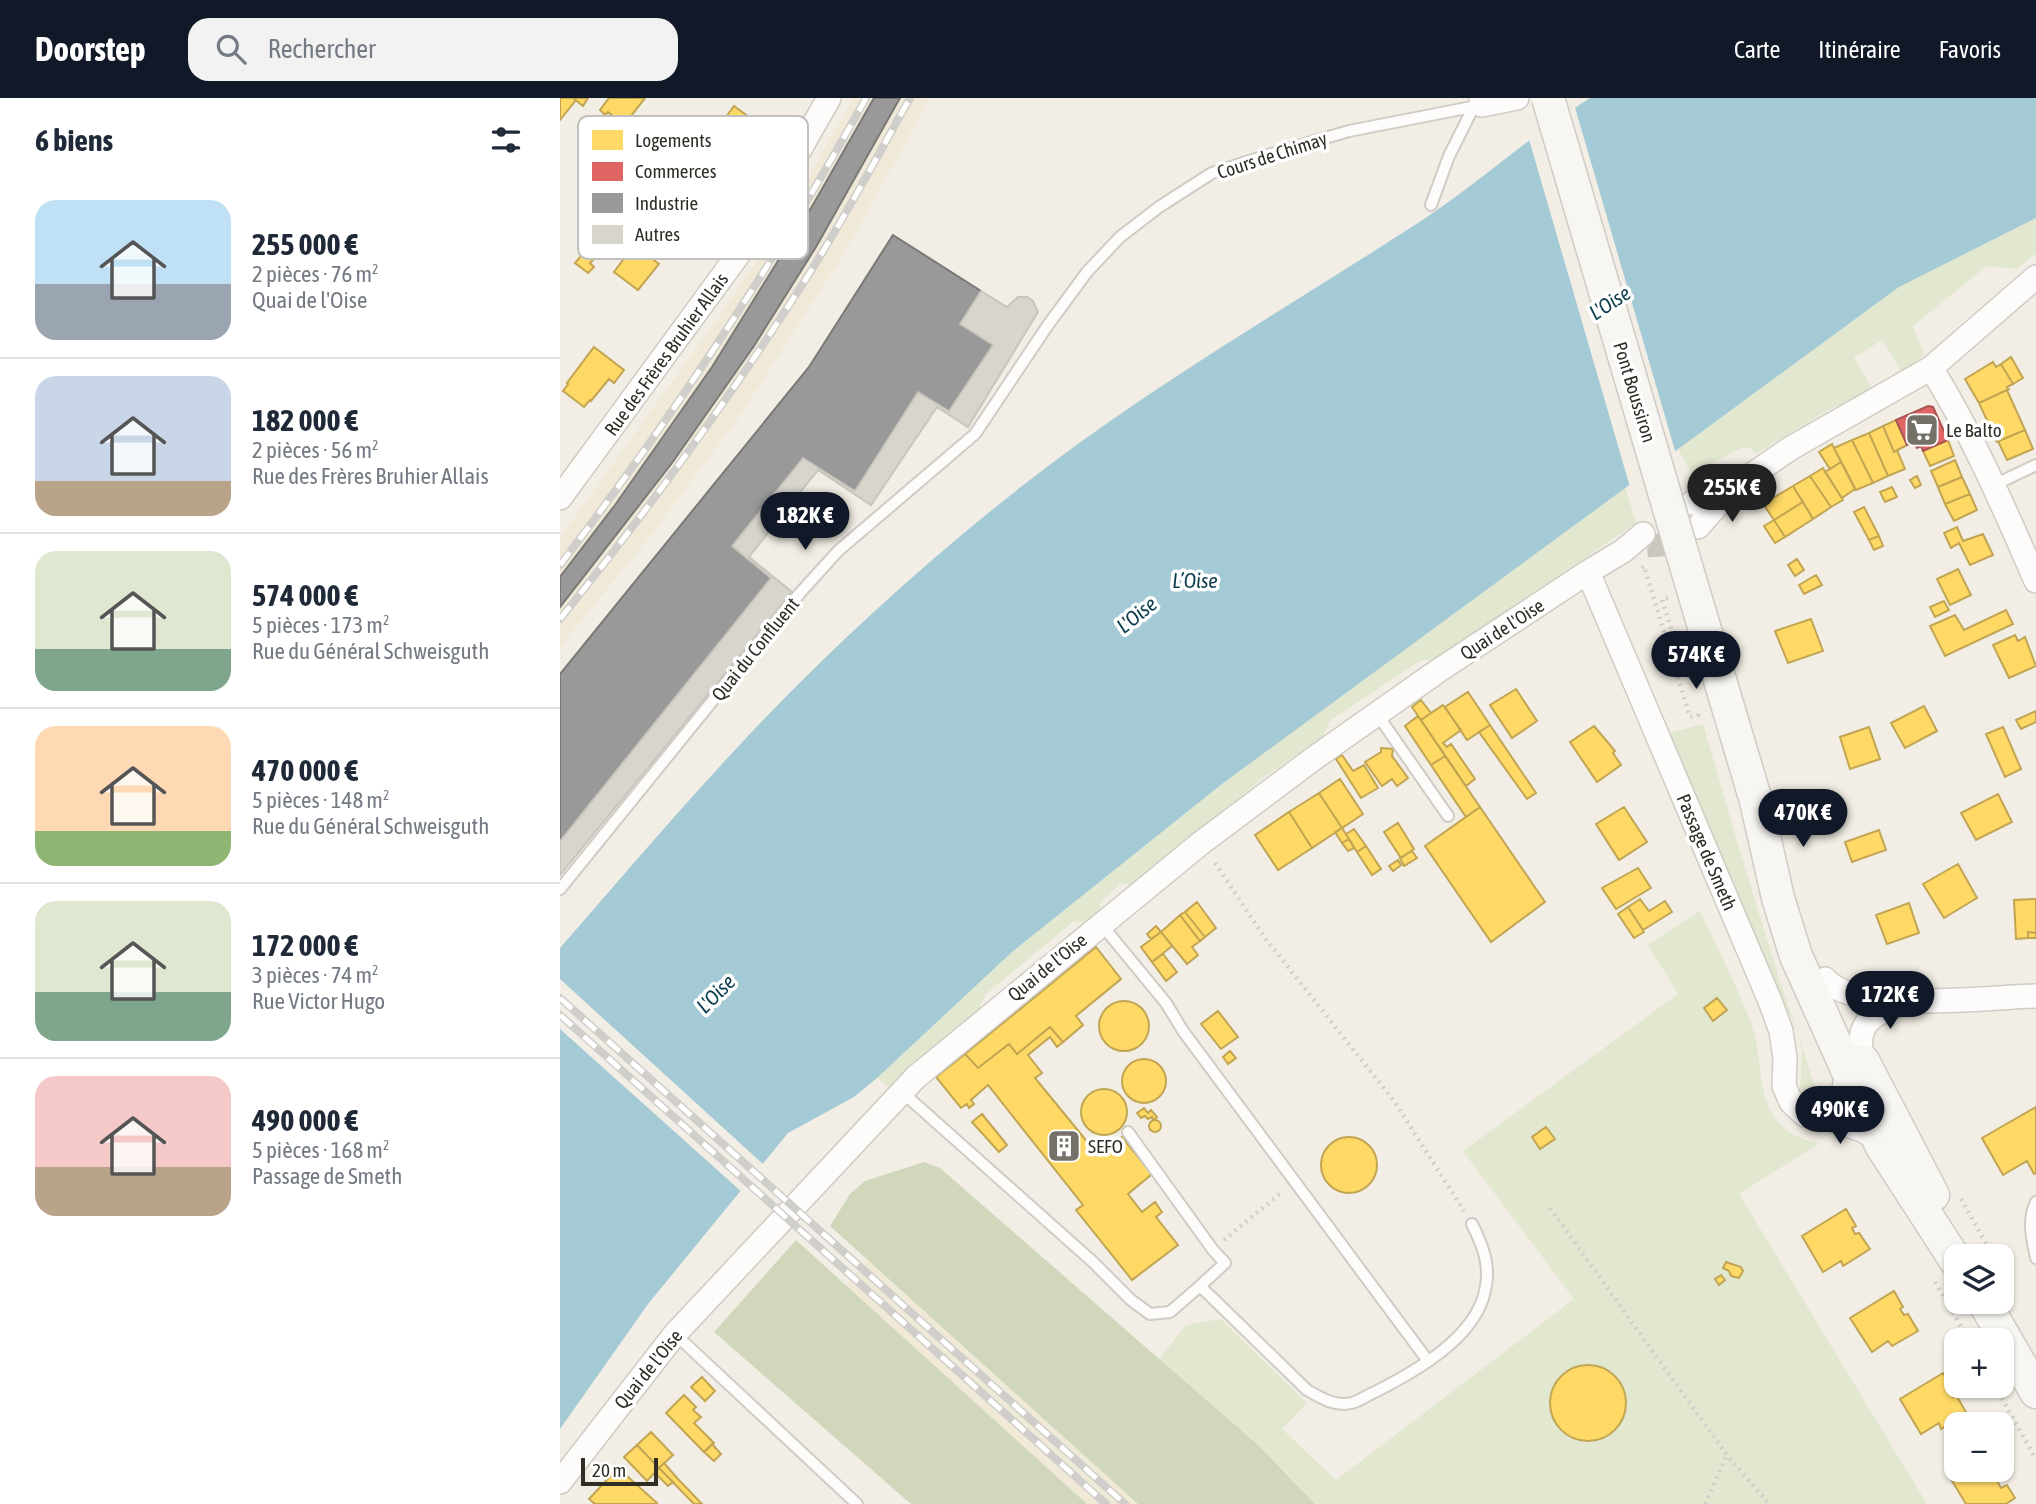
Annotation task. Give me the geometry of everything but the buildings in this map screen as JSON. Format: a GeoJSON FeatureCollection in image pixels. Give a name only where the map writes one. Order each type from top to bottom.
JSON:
{"type":"FeatureCollection","features":[{"type":"Feature","properties":{"kind":"main road","name":"Pont Boussiron"},"geometry":{"type":"LineString","coordinates":[[1548,98],[1756,801]]}},
{"type":"Feature","properties":{"kind":"main road"},"geometry":{"type":"LineString","coordinates":[[1756,801],[1825,979],[1881,1145],[1945,1244]]}},
{"type":"Feature","properties":{"kind":"main road"},"geometry":{"type":"LineString","coordinates":[[1756,801],[1784,922],[1806,982],[1855,1067],[1913,1155],[1956,1244]]}},
{"type":"Feature","properties":{"kind":"main road"},"geometry":{"type":"LineString","coordinates":[[1991,1314],[2036,1392]]}},
{"type":"Feature","properties":{"kind":"street","name":"Rue des Frères Bruhier Allais"},"geometry":{"type":"LineString","coordinates":[[808,135],[829,98]]}},
{"type":"Feature","properties":{"kind":"street","name":"Cours de Chimay"},"geometry":{"type":"LineString","coordinates":[[1479,103],[1517,98]]}},
{"type":"Feature","properties":{"kind":"street","name":"Rue des Frères Bruhier Allais"},"geometry":{"type":"LineString","coordinates":[[560,498],[735,259]]}},
{"type":"Feature","properties":{"kind":"street"},"geometry":{"type":"LineString","coordinates":[[1692,503],[1719,496],[1791,448],[1931,368],[2036,277]]}},
{"type":"Feature","properties":{"kind":"street"},"geometry":{"type":"LineString","coordinates":[[1931,368],[1994,485],[2036,581]]}},
{"type":"Feature","properties":{"kind":"street"},"geometry":{"type":"LineString","coordinates":[[1699,527],[1731,489]]}},
{"type":"Feature","properties":{"kind":"street","name":"Quai de l'Oise"},"geometry":{"type":"LineString","coordinates":[[560,1482],[675,1334],[902,1092],[967,1033],[1201,843],[1377,714],[1588,572],[1628,561],[1645,540]]}},
{"type":"Feature","properties":{"kind":"street","name":"Passage de Smeth"},"geometry":{"type":"LineString","coordinates":[[1588,572],[1777,1021],[1785,1058],[1786,1095],[1805,1115],[1824,1117],[1865,1131],[1881,1145]]}},
{"type":"Feature","properties":{"kind":"street"},"geometry":{"type":"LineString","coordinates":[[1825,979],[1838,990],[1861,997],[1910,1000],[2036,996]]}},
{"type":"Feature","properties":{"kind":"street"},"geometry":{"type":"LineString","coordinates":[[1824,1117],[1842,1099],[1855,1067],[1860,1038],[1870,1020],[1878,1012],[1910,1000]]}},
{"type":"Feature","properties":{"kind":"lane"},"geometry":{"type":"LineString","coordinates":[[1431,205],[1449,156],[1479,103]]}},
{"type":"Feature","properties":{"kind":"lane","name":"Cours de Chimay"},"geometry":{"type":"LineString","coordinates":[[975,434],[1087,272],[1120,237],[1159,207],[1212,173],[1349,131],[1479,103]]}},
{"type":"Feature","properties":{"kind":"lane","name":"Quai du Confluent"},"geometry":{"type":"LineString","coordinates":[[560,888],[838,551],[975,434]]}},
{"type":"Feature","properties":{"kind":"lane"},"geometry":{"type":"LineString","coordinates":[[1994,485],[2036,465]]}},
{"type":"Feature","properties":{"kind":"lane"},"geometry":{"type":"LineString","coordinates":[[1377,714],[1448,816]]}},
{"type":"Feature","properties":{"kind":"lane"},"geometry":{"type":"LineString","coordinates":[[1101,924],[1166,1003],[1183,1031],[1428,1361]]}},
{"type":"Feature","properties":{"kind":"lane"},"geometry":{"type":"LineString","coordinates":[[902,1092],[1093,1262],[1131,1300],[1150,1314],[1170,1312],[1225,1263],[1128,1132]]}},
{"type":"Feature","properties":{"kind":"lane"},"geometry":{"type":"LineString","coordinates":[[2036,1202],[2030,1214],[2036,1258]]}},
{"type":"Feature","properties":{"kind":"lane"},"geometry":{"type":"LineString","coordinates":[[1200,1286],[1307,1390],[1327,1402],[1352,1403],[1399,1380],[1447,1348],[1474,1317],[1485,1293],[1487,1266],[1484,1248],[1472,1224]]}},
{"type":"Feature","properties":{"kind":"lane"},"geometry":{"type":"LineString","coordinates":[[675,1334],[857,1504]]}},
{"type":"Feature","properties":{"kind":"path"},"geometry":{"type":"LineString","coordinates":[[1628,561],[1644,566],[1690,717],[1698,715],[1694,702]]}},
{"type":"Feature","properties":{"kind":"path"},"geometry":{"type":"LineString","coordinates":[[1675,595],[1662,599],[1686,676]]}},
{"type":"Feature","properties":{"kind":"path"},"geometry":{"type":"LineString","coordinates":[[1201,843],[1265,937],[1394,1101],[1472,1224]]}},
{"type":"Feature","properties":{"kind":"path"},"geometry":{"type":"LineString","coordinates":[[1213,1250],[1296,1181]]}},
{"type":"Feature","properties":{"kind":"path"},"geometry":{"type":"LineString","coordinates":[[1550,1208],[1727,1455],[1769,1504]]}},
{"type":"Feature","properties":{"kind":"path"},"geometry":{"type":"LineString","coordinates":[[2002,1398],[2036,1459]]}},
{"type":"Feature","properties":{"kind":"path"},"geometry":{"type":"LineString","coordinates":[[1705,1504],[1727,1455]]}},
{"type":"Feature","properties":{"kind":"shaded area"},"geometry":{"type":"Polygon","coordinates":[[[853,98],[930,98],[844,253],[739,417],[652,534],[560,647],[560,538],[726,307],[757,259],[808,259],[808,179],[853,98]]]}},
{"type":"Feature","properties":{"kind":"shaded area"},"geometry":{"type":"Polygon","coordinates":[[[867,1260],[1138,1504],[1087,1504],[978,1407],[845,1285],[867,1260]]]}},
{"type":"Feature","properties":{"kind":"green space"},"geometry":{"type":"Polygon","coordinates":[[[2036,218],[2036,253],[2017,269],[1987,266],[1913,326],[1924,355],[1902,372],[1882,340],[1854,358],[1873,390],[1830,409],[1755,454],[1751,448],[1741,448],[1692,474],[1678,449],[1899,287],[2036,218]]]}},
{"type":"Feature","properties":{"kind":"green space"},"geometry":{"type":"Polygon","coordinates":[[[1625,487],[1636,523],[1435,660],[1421,660],[1330,721],[1323,736],[1267,775],[1130,885],[1121,883],[1100,903],[1100,911],[1082,923],[1074,921],[985,995],[978,1011],[890,1088],[877,1078],[1012,952],[1222,784],[1625,487]]]}},
{"type":"Feature","properties":{"kind":"green space"},"geometry":{"type":"Polygon","coordinates":[[[1703,724],[1759,913],[1800,1039],[1819,1103],[1803,1096],[1800,1090],[1802,1051],[1798,1034],[1669,733],[1703,724]]]}},
{"type":"Feature","properties":{"kind":"green space"},"geometry":{"type":"Polygon","coordinates":[[[1700,911],[1753,1029],[1769,1108],[1780,1124],[1790,1132],[1820,1143],[1739,1194],[1927,1504],[1315,1504],[1258,1445],[1159,1359],[1186,1325],[1221,1319],[1307,1403],[1282,1429],[1336,1480],[1574,1299],[1463,1151],[1678,994],[1648,945],[1700,911]]]}},
{"type":"Feature","properties":{"kind":"green space"},"geometry":{"type":"Polygon","coordinates":[[[924,1162],[940,1168],[1258,1445],[1315,1504],[1138,1504],[830,1226],[850,1194],[865,1181],[924,1162]]]}},
{"type":"Feature","properties":{"kind":"green space"},"geometry":{"type":"Polygon","coordinates":[[[796,1240],[1087,1504],[911,1504],[714,1332],[796,1240]]]}},
{"type":"Feature","properties":{"kind":"water","name":"L’Oise"},"geometry":{"type":"Polygon","coordinates":[[[1590,98],[2036,98],[2036,218],[1899,287],[1222,784],[1012,952],[854,1097],[788,1133],[648,1304],[560,1429],[560,948],[748,736],[846,637],[950,544],[1022,486],[1119,415],[1421,221],[1590,98]]]}},
{"type":"Feature","properties":{"kind":"pier"},"geometry":{"type":"Polygon","coordinates":[[[1574,104],[1676,454],[1630,487],[1528,136],[1574,104]]]}},
{"type":"Feature","properties":{"kind":"pier"},"geometry":{"type":"Polygon","coordinates":[[[560,979],[765,1166],[743,1193],[560,1029],[560,979]]]}},
{"type":"Feature","properties":{"kind":"tunnel"},"geometry":{"type":"LineString","coordinates":[[1647,546],[1674,544],[1690,535]]}},
{"type":"Feature","properties":{"kind":"railway"},"geometry":{"type":"LineString","coordinates":[[808,199],[866,98]]}},
{"type":"Feature","properties":{"kind":"railway"},"geometry":{"type":"LineString","coordinates":[[560,619],[626,536],[751,363],[822,252],[910,98]]}},
{"type":"Feature","properties":{"kind":"railway"},"geometry":{"type":"LineString","coordinates":[[560,565],[683,395],[771,259]]}},
{"type":"Feature","properties":{"kind":"railway"},"geometry":{"type":"LineString","coordinates":[[560,998],[1125,1504]]}},
{"type":"Feature","properties":{"kind":"railway"},"geometry":{"type":"LineString","coordinates":[[560,1015],[1106,1504]]}},
{"type":"Feature","properties":{"kind":"place","name":"Le Balto"},"geometry":{"type":"Point","coordinates":[1922,430]}},
{"type":"Feature","properties":{"kind":"place","name":"SEFO"},"geometry":{"type":"Point","coordinates":[1064,1146]}},
{"type":"Feature","properties":{"kind":"water label","name":"L'Oise"},"geometry":{"type":"Point","coordinates":[1610,303]}},
{"type":"Feature","properties":{"kind":"water label","name":"L'Oise"},"geometry":{"type":"Point","coordinates":[1137,615]}},
{"type":"Feature","properties":{"kind":"water label","name":"L'Oise"},"geometry":{"type":"Point","coordinates":[716,994]}}]}
